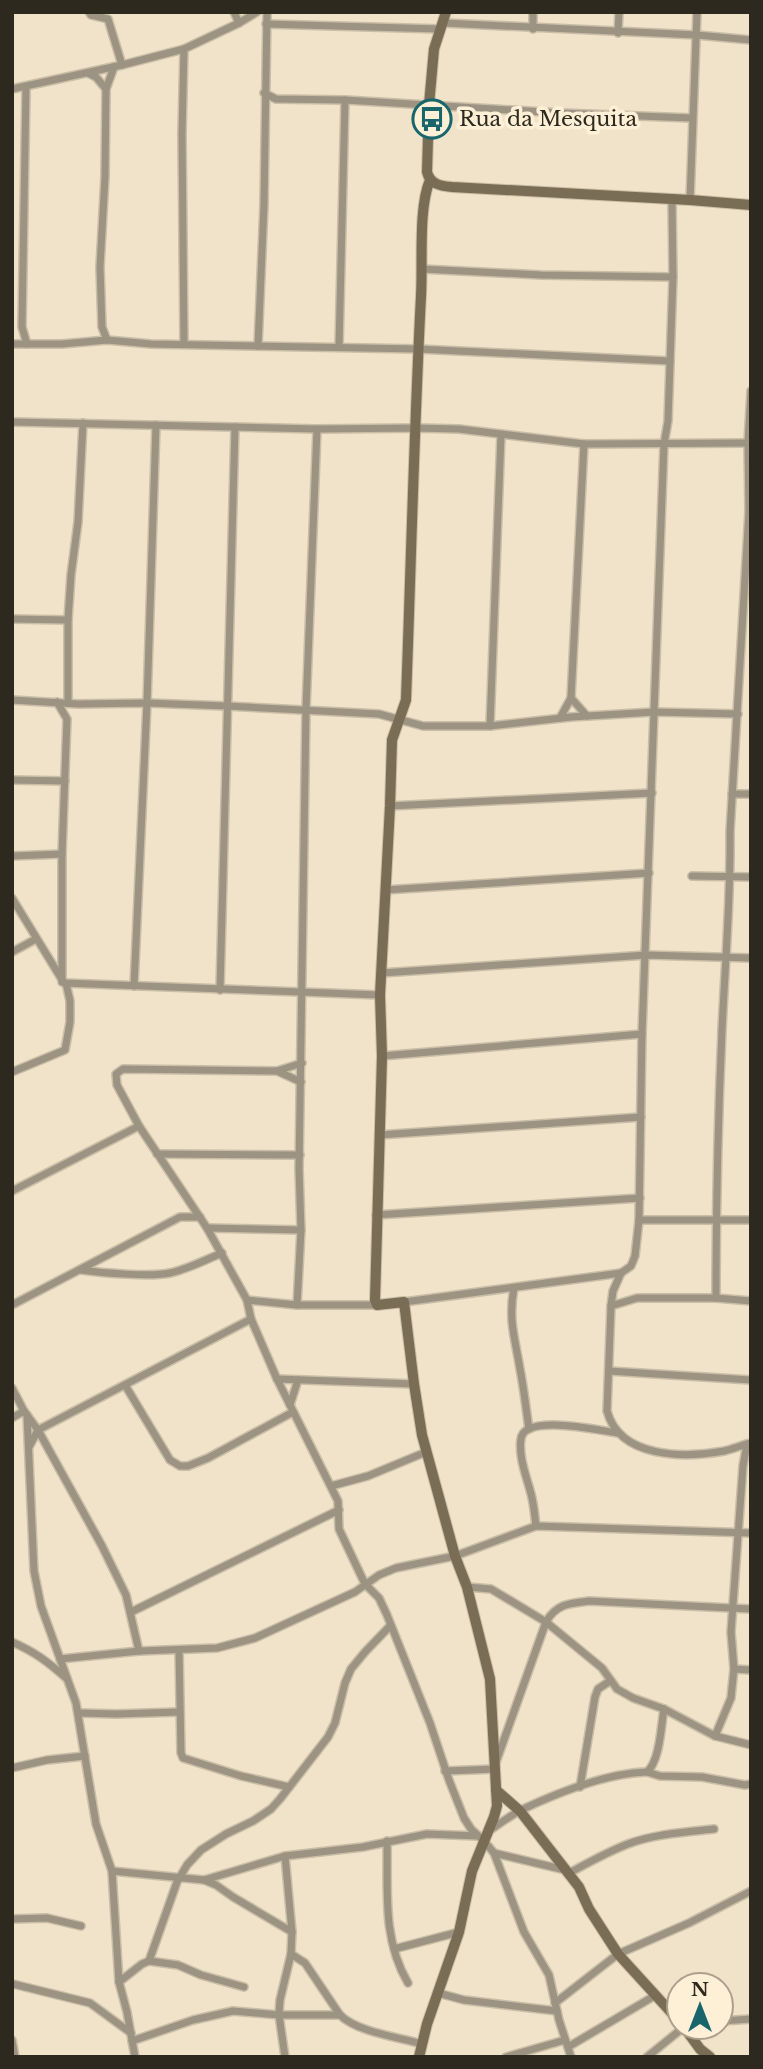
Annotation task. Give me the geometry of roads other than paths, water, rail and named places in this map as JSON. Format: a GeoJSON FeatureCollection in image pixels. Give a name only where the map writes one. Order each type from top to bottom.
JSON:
{"type":"FeatureCollection","features":[{"type":"Feature","properties":{"kind":"street"},"geometry":{"type":"LineString","coordinates":[[89,12],[91,15],[108,19],[118,66],[106,89],[100,267],[102,327],[107,340]]}},
{"type":"Feature","properties":{"kind":"street"},"geometry":{"type":"LineString","coordinates":[[234,12],[239,23]]}},
{"type":"Feature","properties":{"kind":"street"},"geometry":{"type":"LineString","coordinates":[[12,89],[26,88],[184,49],[257,12]]}},
{"type":"Feature","properties":{"kind":"street"},"geometry":{"type":"LineString","coordinates":[[258,346],[264,205],[267,12]]}},
{"type":"Feature","properties":{"kind":"street"},"geometry":{"type":"LineString","coordinates":[[533,12],[533,29]]}},
{"type":"Feature","properties":{"kind":"street"},"geometry":{"type":"LineString","coordinates":[[618,33],[619,12]]}},
{"type":"Feature","properties":{"kind":"street"},"geometry":{"type":"LineString","coordinates":[[691,200],[697,12]]}},
{"type":"Feature","properties":{"kind":"street"},"geometry":{"type":"LineString","coordinates":[[266,24],[444,21],[533,29],[697,35],[751,40]]}},
{"type":"Feature","properties":{"kind":"street"},"geometry":{"type":"LineString","coordinates":[[444,21],[434,49],[429,105],[426,172],[436,184],[751,205]]}},
{"type":"Feature","properties":{"kind":"street"},"geometry":{"type":"LineString","coordinates":[[184,49],[184,344]]}},
{"type":"Feature","properties":{"kind":"street"},"geometry":{"type":"LineString","coordinates":[[88,73],[96,77],[106,89]]}},
{"type":"Feature","properties":{"kind":"street"},"geometry":{"type":"LineString","coordinates":[[26,88],[22,327],[27,344]]}},
{"type":"Feature","properties":{"kind":"street"},"geometry":{"type":"LineString","coordinates":[[264,93],[276,99],[345,100],[692,118]]}},
{"type":"Feature","properties":{"kind":"street"},"geometry":{"type":"LineString","coordinates":[[264,108],[276,99]]}},
{"type":"Feature","properties":{"kind":"street"},"geometry":{"type":"LineString","coordinates":[[339,347],[345,100]]}},
{"type":"Feature","properties":{"kind":"street"},"geometry":{"type":"LineString","coordinates":[[377,1304],[374,1300],[382,1056],[380,995],[392,740],[406,700],[423,208],[430,180]]}},
{"type":"Feature","properties":{"kind":"street"},"geometry":{"type":"LineString","coordinates":[[247,1300],[297,1304],[404,1302],[621,1273],[631,1266],[635,1256],[640,1198],[642,1034],[664,444],[668,421],[673,277],[672,200]]}},
{"type":"Feature","properties":{"kind":"street"},"geometry":{"type":"LineString","coordinates":[[422,270],[673,277]]}},
{"type":"Feature","properties":{"kind":"street"},"geometry":{"type":"LineString","coordinates":[[22,327],[13,344],[107,340],[151,344],[418,349],[670,360]]}},
{"type":"Feature","properties":{"kind":"street"},"geometry":{"type":"LineString","coordinates":[[95,341],[102,327]]}},
{"type":"Feature","properties":{"kind":"street"},"geometry":{"type":"LineString","coordinates":[[716,1298],[722,1029],[731,877],[732,794],[750,511],[748,443],[751,391]]}},
{"type":"Feature","properties":{"kind":"street"},"geometry":{"type":"LineString","coordinates":[[12,422],[317,429],[459,429],[584,443],[748,443]]}},
{"type":"Feature","properties":{"kind":"street"},"geometry":{"type":"LineString","coordinates":[[68,703],[68,620],[78,522],[83,423]]}},
{"type":"Feature","properties":{"kind":"street"},"geometry":{"type":"LineString","coordinates":[[134,986],[156,425]]}},
{"type":"Feature","properties":{"kind":"street"},"geometry":{"type":"LineString","coordinates":[[220,990],[236,427]]}},
{"type":"Feature","properties":{"kind":"street"},"geometry":{"type":"LineString","coordinates":[[297,1304],[301,1230],[301,991],[306,709],[317,429]]}},
{"type":"Feature","properties":{"kind":"street"},"geometry":{"type":"LineString","coordinates":[[490,726],[501,435]]}},
{"type":"Feature","properties":{"kind":"street"},"geometry":{"type":"LineString","coordinates":[[560,718],[571,698],[584,443]]}},
{"type":"Feature","properties":{"kind":"street"},"geometry":{"type":"LineString","coordinates":[[12,619],[68,620]]}},
{"type":"Feature","properties":{"kind":"street"},"geometry":{"type":"LineString","coordinates":[[571,698],[587,716]]}},
{"type":"Feature","properties":{"kind":"street"},"geometry":{"type":"LineString","coordinates":[[12,700],[379,713],[423,726],[490,726],[654,712],[738,715]]}},
{"type":"Feature","properties":{"kind":"street"},"geometry":{"type":"LineString","coordinates":[[57,702],[67,719],[62,854],[64,983]]}},
{"type":"Feature","properties":{"kind":"street"},"geometry":{"type":"LineString","coordinates":[[67,719],[78,704]]}},
{"type":"Feature","properties":{"kind":"street"},"geometry":{"type":"LineString","coordinates":[[12,780],[65,781]]}},
{"type":"Feature","properties":{"kind":"street"},"geometry":{"type":"LineString","coordinates":[[390,806],[652,793]]}},
{"type":"Feature","properties":{"kind":"street"},"geometry":{"type":"LineString","coordinates":[[732,794],[751,794]]}},
{"type":"Feature","properties":{"kind":"street"},"geometry":{"type":"LineString","coordinates":[[12,856],[62,854]]}},
{"type":"Feature","properties":{"kind":"street"},"geometry":{"type":"LineString","coordinates":[[385,890],[649,873]]}},
{"type":"Feature","properties":{"kind":"street"},"geometry":{"type":"LineString","coordinates":[[692,876],[751,877]]}},
{"type":"Feature","properties":{"kind":"street"},"geometry":{"type":"LineString","coordinates":[[12,898],[64,983],[70,1001],[70,1022],[65,1050],[12,1072]]}},
{"type":"Feature","properties":{"kind":"street"},"geometry":{"type":"LineString","coordinates":[[12,952],[36,939]]}},
{"type":"Feature","properties":{"kind":"street"},"geometry":{"type":"LineString","coordinates":[[382,973],[646,955],[751,958]]}},
{"type":"Feature","properties":{"kind":"street"},"geometry":{"type":"LineString","coordinates":[[64,983],[380,995]]}},
{"type":"Feature","properties":{"kind":"street"},"geometry":{"type":"LineString","coordinates":[[382,1056],[642,1034]]}},
{"type":"Feature","properties":{"kind":"street"},"geometry":{"type":"LineString","coordinates":[[302,1063],[277,1071],[122,1069],[116,1074],[117,1085],[139,1126],[207,1228],[247,1300],[251,1319],[277,1379],[339,1504],[339,1529],[365,1584],[379,1598],[430,1723],[464,1818],[494,1853],[524,1932],[550,1975],[556,2007],[571,2057]]}},
{"type":"Feature","properties":{"kind":"street"},"geometry":{"type":"LineString","coordinates":[[277,1071],[301,1082]]}},
{"type":"Feature","properties":{"kind":"street"},"geometry":{"type":"LineString","coordinates":[[379,1135],[640,1117]]}},
{"type":"Feature","properties":{"kind":"street"},"geometry":{"type":"LineString","coordinates":[[12,1191],[139,1126]]}},
{"type":"Feature","properties":{"kind":"street"},"geometry":{"type":"LineString","coordinates":[[157,1154],[300,1155]]}},
{"type":"Feature","properties":{"kind":"street"},"geometry":{"type":"LineString","coordinates":[[376,1215],[640,1198]]}},
{"type":"Feature","properties":{"kind":"street"},"geometry":{"type":"LineString","coordinates":[[180,1217],[187,1199]]}},
{"type":"Feature","properties":{"kind":"street"},"geometry":{"type":"LineString","coordinates":[[12,1305],[180,1217],[200,1217]]}},
{"type":"Feature","properties":{"kind":"street"},"geometry":{"type":"LineString","coordinates":[[639,1220],[751,1220]]}},
{"type":"Feature","properties":{"kind":"street"},"geometry":{"type":"LineString","coordinates":[[207,1228],[301,1230]]}},
{"type":"Feature","properties":{"kind":"street"},"geometry":{"type":"LineString","coordinates":[[81,1270],[100,1273],[166,1274],[222,1253]]}},
{"type":"Feature","properties":{"kind":"street"},"geometry":{"type":"LineString","coordinates":[[621,1273],[613,1291],[611,1306],[607,1411],[618,1433],[641,1448],[653,1452],[704,1453],[725,1451],[749,1443]]}},
{"type":"Feature","properties":{"kind":"street"},"geometry":{"type":"LineString","coordinates":[[514,1288],[511,1324],[528,1429]]}},
{"type":"Feature","properties":{"kind":"street"},"geometry":{"type":"LineString","coordinates":[[611,1306],[637,1298],[751,1301]]}},
{"type":"Feature","properties":{"kind":"street"},"geometry":{"type":"LineString","coordinates":[[404,1302],[426,1452],[455,1556],[467,1587],[492,1689],[497,1806],[489,1830]]}},
{"type":"Feature","properties":{"kind":"street"},"geometry":{"type":"LineString","coordinates":[[29,1447],[38,1430],[251,1319]]}},
{"type":"Feature","properties":{"kind":"street"},"geometry":{"type":"LineString","coordinates":[[609,1371],[751,1380]]}},
{"type":"Feature","properties":{"kind":"street"},"geometry":{"type":"LineString","coordinates":[[277,1379],[414,1384]]}},
{"type":"Feature","properties":{"kind":"street"},"geometry":{"type":"LineString","coordinates":[[125,1385],[170,1460],[180,1466],[188,1466],[208,1458],[291,1408],[298,1381]]}},
{"type":"Feature","properties":{"kind":"street"},"geometry":{"type":"LineString","coordinates":[[12,1388],[102,1546],[126,1595],[139,1651]]}},
{"type":"Feature","properties":{"kind":"street"},"geometry":{"type":"LineString","coordinates":[[12,1418],[25,1413]]}},
{"type":"Feature","properties":{"kind":"street"},"geometry":{"type":"LineString","coordinates":[[25,1413],[34,1571],[41,1606],[70,1681],[79,1713],[96,1824],[112,1871],[119,1982],[135,2057]]}},
{"type":"Feature","properties":{"kind":"street"},"geometry":{"type":"LineString","coordinates":[[536,1526],[522,1459],[522,1435],[528,1429],[539,1425],[563,1425],[618,1433]]}},
{"type":"Feature","properties":{"kind":"street"},"geometry":{"type":"LineString","coordinates":[[715,1736],[731,1698],[734,1669],[731,1632],[743,1466],[749,1443]]}},
{"type":"Feature","properties":{"kind":"street"},"geometry":{"type":"LineString","coordinates":[[331,1486],[368,1476],[426,1452]]}},
{"type":"Feature","properties":{"kind":"street"},"geometry":{"type":"LineString","coordinates":[[131,1612],[339,1510]]}},
{"type":"Feature","properties":{"kind":"street"},"geometry":{"type":"LineString","coordinates":[[49,1662],[59,1658],[139,1651],[217,1648],[255,1638],[355,1592],[379,1575],[396,1568],[455,1556],[536,1526],[751,1533]]}},
{"type":"Feature","properties":{"kind":"street"},"geometry":{"type":"LineString","coordinates":[[467,1587],[491,1589],[545,1622],[602,1668],[617,1689],[633,1698],[664,1709],[715,1736],[751,1745]]}},
{"type":"Feature","properties":{"kind":"street"},"geometry":{"type":"LineString","coordinates":[[494,1768],[545,1622],[551,1613],[566,1603],[589,1601],[751,1609]]}},
{"type":"Feature","properties":{"kind":"street"},"geometry":{"type":"LineString","coordinates":[[149,1961],[177,1882],[193,1858],[226,1834],[271,1809],[328,1737],[335,1723],[351,1669],[390,1626]]}},
{"type":"Feature","properties":{"kind":"street"},"geometry":{"type":"LineString","coordinates":[[12,1642],[33,1651],[70,1681]]}},
{"type":"Feature","properties":{"kind":"street"},"geometry":{"type":"LineString","coordinates":[[180,1650],[181,1753],[186,1760],[289,1787]]}},
{"type":"Feature","properties":{"kind":"street"},"geometry":{"type":"LineString","coordinates":[[734,1669],[751,1670]]}},
{"type":"Feature","properties":{"kind":"street"},"geometry":{"type":"LineString","coordinates":[[580,1787],[594,1697],[598,1689],[610,1681]]}},
{"type":"Feature","properties":{"kind":"street"},"geometry":{"type":"LineString","coordinates":[[647,1772],[656,1758],[664,1709]]}},
{"type":"Feature","properties":{"kind":"street"},"geometry":{"type":"LineString","coordinates":[[79,1713],[179,1712]]}},
{"type":"Feature","properties":{"kind":"street"},"geometry":{"type":"LineString","coordinates":[[12,1768],[47,1760],[85,1756]]}},
{"type":"Feature","properties":{"kind":"street"},"geometry":{"type":"LineString","coordinates":[[445,1771],[494,1768]]}},
{"type":"Feature","properties":{"kind":"street"},"geometry":{"type":"LineString","coordinates":[[419,2057],[458,1932],[481,1839],[489,1830],[520,1811],[580,1787],[615,1777],[647,1772],[660,1776],[702,1776],[751,1784]]}},
{"type":"Feature","properties":{"kind":"street"},"geometry":{"type":"LineString","coordinates":[[496,1790],[520,1811],[579,1886],[589,1909],[618,1954],[665,2005]]}},
{"type":"Feature","properties":{"kind":"street"},"geometry":{"type":"LineString","coordinates":[[494,1853],[568,1872],[629,1843],[714,1829]]}},
{"type":"Feature","properties":{"kind":"street"},"geometry":{"type":"LineString","coordinates":[[204,1880],[285,1856],[363,1847],[427,1834],[481,1839]]}},
{"type":"Feature","properties":{"kind":"street"},"geometry":{"type":"LineString","coordinates":[[387,1841],[388,1927],[408,1983]]}},
{"type":"Feature","properties":{"kind":"street"},"geometry":{"type":"LineString","coordinates":[[285,1856],[292,1933],[291,1954],[281,1990],[279,2015],[285,2057]]}},
{"type":"Feature","properties":{"kind":"street"},"geometry":{"type":"LineString","coordinates":[[112,1871],[204,1880],[292,1933]]}},
{"type":"Feature","properties":{"kind":"street"},"geometry":{"type":"LineString","coordinates":[[438,1993],[475,2002],[556,2007],[618,1954],[689,1923],[751,1891]]}},
{"type":"Feature","properties":{"kind":"street"},"geometry":{"type":"LineString","coordinates":[[12,1919],[47,1918],[82,1926]]}},
{"type":"Feature","properties":{"kind":"street"},"geometry":{"type":"LineString","coordinates":[[394,1949],[458,1932]]}},
{"type":"Feature","properties":{"kind":"street"},"geometry":{"type":"LineString","coordinates":[[291,1954],[305,1962],[346,2021],[422,2044]]}},
{"type":"Feature","properties":{"kind":"street"},"geometry":{"type":"LineString","coordinates":[[119,1982],[149,1961],[178,1965],[201,1975],[244,1987]]}},
{"type":"Feature","properties":{"kind":"street"},"geometry":{"type":"LineString","coordinates":[[12,1974],[12,1986],[90,2003],[131,2037]]}},
{"type":"Feature","properties":{"kind":"street"},"geometry":{"type":"LineString","coordinates":[[506,2057],[567,2043],[656,1995]]}},
{"type":"Feature","properties":{"kind":"street"},"geometry":{"type":"LineString","coordinates":[[131,2037],[233,2011],[279,2015],[340,2015]]}},
{"type":"Feature","properties":{"kind":"street"},"geometry":{"type":"LineString","coordinates":[[12,2040],[15,2057]]}},
{"type":"Feature","properties":{"kind":"street"},"geometry":{"type":"LineString","coordinates":[[647,2057],[667,2041]]}},
{"type":"Feature","properties":{"kind":"street"},"geometry":{"type":"LineString","coordinates":[[695,2041],[710,2057]]}},
{"type":"Feature","properties":{"kind":"place","name":"Rua da Mesquita"},"geometry":{"type":"Point","coordinates":[432,119]}}]}
